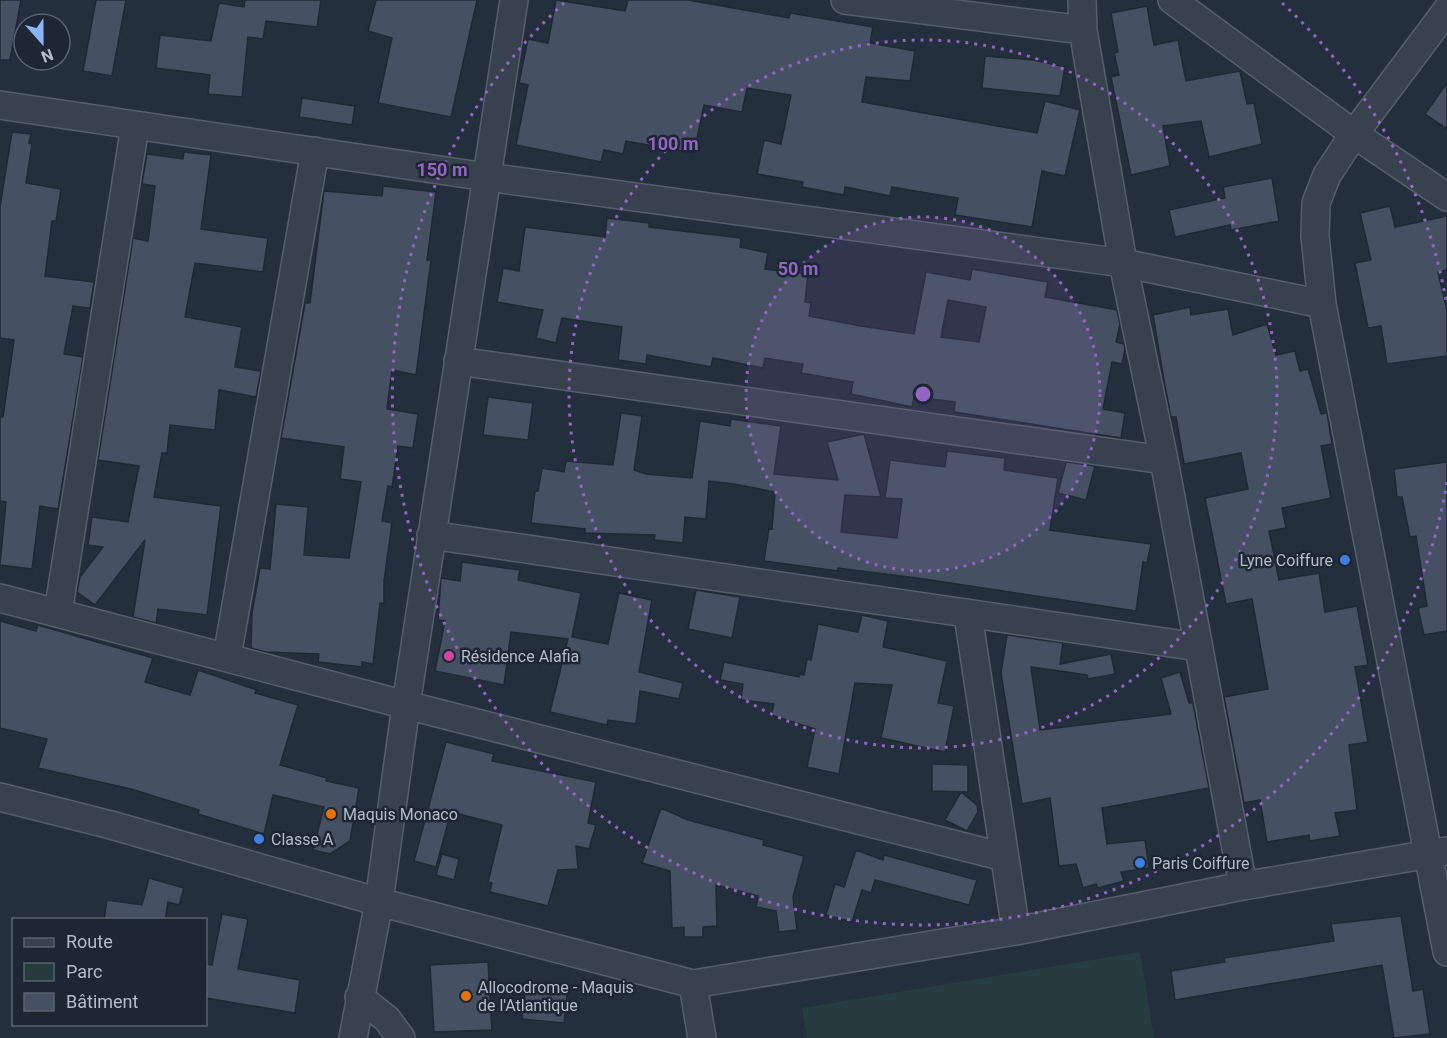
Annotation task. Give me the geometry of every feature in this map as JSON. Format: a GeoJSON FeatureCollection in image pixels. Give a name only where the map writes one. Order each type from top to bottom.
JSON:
{"type":"FeatureCollection","features":[{"type":"Feature","properties":{"kind":"street"},"geometry":{"type":"LineString","coordinates":[[353,1038],[359,997],[379,902],[431,535],[514,0]]}},
{"type":"Feature","properties":{"kind":"street"},"geometry":{"type":"LineString","coordinates":[[846,0],[1083,30]]}},
{"type":"Feature","properties":{"kind":"street"},"geometry":{"type":"LineString","coordinates":[[1083,0],[1083,30],[1123,263],[1164,460],[1243,886]]}},
{"type":"Feature","properties":{"kind":"street"},"geometry":{"type":"LineString","coordinates":[[1172,0],[1354,134],[1447,197]]}},
{"type":"Feature","properties":{"kind":"street"},"geometry":{"type":"LineString","coordinates":[[1447,10],[1354,134],[1327,175],[1316,203],[1315,236],[1322,304],[1437,853],[1447,952]]}},
{"type":"Feature","properties":{"kind":"street"},"geometry":{"type":"LineString","coordinates":[[0,105],[487,177],[1123,263],[1322,304]]}},
{"type":"Feature","properties":{"kind":"street"},"geometry":{"type":"LineString","coordinates":[[58,613],[135,126]]}},
{"type":"Feature","properties":{"kind":"street"},"geometry":{"type":"LineString","coordinates":[[227,657],[315,151]]}},
{"type":"Feature","properties":{"kind":"street"},"geometry":{"type":"LineString","coordinates":[[458,361],[1164,460]]}},
{"type":"Feature","properties":{"kind":"street"},"geometry":{"type":"LineString","coordinates":[[431,535],[1198,647]]}},
{"type":"Feature","properties":{"kind":"street"},"geometry":{"type":"LineString","coordinates":[[0,598],[406,705],[1004,857]]}},
{"type":"Feature","properties":{"kind":"street"},"geometry":{"type":"LineString","coordinates":[[968,615],[1017,931]]}},
{"type":"Feature","properties":{"kind":"street"},"geometry":{"type":"LineString","coordinates":[[0,797],[111,825],[379,902],[693,984],[1017,931],[1243,886],[1437,853]]}},
{"type":"Feature","properties":{"kind":"street"},"geometry":{"type":"LineString","coordinates":[[693,984],[702,1038]]}},
{"type":"Feature","properties":{"kind":"street"},"geometry":{"type":"LineString","coordinates":[[359,997],[387,1019],[401,1038]]}},
{"type":"Feature","properties":{"kind":"green space"},"geometry":{"type":"Polygon","coordinates":[[[1140,952],[1154,1038],[807,1038],[802,1008],[1140,952]]]}},
{"type":"Feature","properties":{"kind":"building"},"geometry":{"type":"Polygon","coordinates":[[[0,0],[21,0],[19,12],[12,12],[10,60],[0,60],[0,0]]]}},
{"type":"Feature","properties":{"kind":"building"},"geometry":{"type":"Polygon","coordinates":[[[96,0],[126,0],[112,76],[83,71],[96,0]]]}},
{"type":"Feature","properties":{"kind":"building"},"geometry":{"type":"Polygon","coordinates":[[[245,0],[321,0],[317,27],[266,21],[263,39],[248,37],[242,97],[208,94],[210,75],[156,68],[160,35],[211,41],[219,3],[244,7],[245,0]]]}},
{"type":"Feature","properties":{"kind":"building"},"geometry":{"type":"Polygon","coordinates":[[[376,0],[477,0],[451,117],[378,103],[392,38],[368,31],[376,0]]]}},
{"type":"Feature","properties":{"kind":"building"},"geometry":{"type":"Polygon","coordinates":[[[556,0],[625,11],[628,0],[688,0],[789,18],[790,13],[873,27],[870,43],[915,51],[910,81],[866,77],[862,102],[1037,133],[1045,101],[1080,110],[1065,176],[1042,171],[1032,227],[955,215],[958,198],[892,187],[890,196],[845,187],[844,195],[802,187],[803,182],[757,174],[764,140],[781,144],[791,95],[747,88],[742,112],[704,105],[694,153],[626,141],[623,154],[604,150],[601,162],[516,145],[528,85],[519,83],[528,39],[548,43],[556,0]]]}},
{"type":"Feature","properties":{"kind":"building"},"geometry":{"type":"Polygon","coordinates":[[[1147,6],[1154,45],[1178,40],[1186,81],[1240,71],[1247,104],[1254,103],[1262,144],[1209,157],[1201,121],[1163,126],[1170,166],[1131,175],[1111,77],[1119,75],[1114,53],[1118,52],[1111,13],[1147,6]]]}},
{"type":"Feature","properties":{"kind":"building"},"geometry":{"type":"Polygon","coordinates":[[[985,56],[1033,60],[1065,67],[1060,96],[982,88],[985,56]]]}},
{"type":"Feature","properties":{"kind":"building"},"geometry":{"type":"Polygon","coordinates":[[[1447,83],[1447,129],[1425,114],[1447,83]]]}},
{"type":"Feature","properties":{"kind":"building"},"geometry":{"type":"Polygon","coordinates":[[[302,98],[355,106],[352,125],[299,117],[302,98]]]}},
{"type":"Feature","properties":{"kind":"building"},"geometry":{"type":"Polygon","coordinates":[[[12,132],[31,134],[29,143],[32,144],[26,183],[61,189],[56,221],[52,221],[45,276],[94,282],[90,308],[73,306],[64,354],[83,357],[58,509],[40,506],[32,569],[0,565],[6,502],[0,501],[0,417],[3,417],[14,340],[0,338],[0,207],[12,132]]]}},
{"type":"Feature","properties":{"kind":"building"},"geometry":{"type":"Polygon","coordinates":[[[184,152],[211,155],[201,229],[268,238],[263,272],[195,263],[185,317],[242,327],[235,367],[261,371],[256,397],[219,390],[215,430],[170,425],[167,453],[162,453],[154,497],[221,506],[207,615],[158,609],[156,623],[133,617],[145,540],[95,605],[77,592],[80,577],[103,547],[88,545],[92,517],[128,522],[139,466],[98,460],[133,238],[148,241],[155,186],[142,184],[147,154],[183,159],[184,152]]]}},
{"type":"Feature","properties":{"kind":"building"},"geometry":{"type":"Polygon","coordinates":[[[1272,178],[1279,221],[1231,230],[1230,225],[1175,237],[1169,210],[1225,198],[1223,187],[1272,178]]]}},
{"type":"Feature","properties":{"kind":"building"},"geometry":{"type":"Polygon","coordinates":[[[383,186],[436,192],[427,260],[431,260],[416,375],[392,370],[387,409],[418,414],[413,448],[398,446],[392,487],[388,486],[382,521],[392,523],[384,581],[384,603],[380,603],[373,664],[362,662],[362,667],[318,662],[319,654],[266,652],[251,648],[252,613],[260,568],[270,569],[276,504],[308,507],[304,555],[349,558],[361,482],[340,479],[344,447],[281,438],[305,303],[310,303],[324,191],[382,196],[383,186]]]}},
{"type":"Feature","properties":{"kind":"building"},"geometry":{"type":"Polygon","coordinates":[[[1390,206],[1395,227],[1447,216],[1447,270],[1438,272],[1447,311],[1447,356],[1387,364],[1381,326],[1368,328],[1355,263],[1371,260],[1360,213],[1390,206]]]}},
{"type":"Feature","properties":{"kind":"building"},"geometry":{"type":"Polygon","coordinates":[[[607,218],[649,223],[649,227],[741,238],[740,247],[768,253],[765,269],[808,274],[805,302],[811,303],[809,316],[914,334],[926,272],[970,280],[972,269],[1048,282],[1045,297],[1117,310],[1120,324],[1116,342],[1124,344],[1125,349],[1122,364],[1112,362],[1103,409],[1125,413],[1121,438],[954,412],[955,402],[914,397],[912,407],[851,394],[853,382],[801,373],[803,364],[765,358],[763,368],[713,358],[711,367],[647,355],[646,364],[618,360],[622,327],[562,318],[556,343],[536,338],[543,310],[497,302],[503,268],[519,271],[525,227],[605,237],[607,218]],[[948,300],[941,337],[979,342],[986,307],[948,300]]]}},
{"type":"Feature","properties":{"kind":"building"},"geometry":{"type":"Polygon","coordinates":[[[1190,307],[1191,315],[1228,309],[1233,335],[1267,324],[1276,355],[1295,351],[1300,371],[1308,369],[1321,414],[1327,413],[1332,444],[1321,446],[1331,498],[1282,508],[1286,528],[1269,531],[1279,580],[1319,573],[1325,612],[1357,606],[1368,665],[1355,667],[1368,742],[1349,745],[1357,810],[1335,813],[1340,836],[1310,841],[1309,835],[1267,842],[1260,800],[1244,803],[1224,697],[1268,689],[1252,599],[1226,604],[1205,498],[1248,489],[1241,453],[1184,464],[1176,417],[1171,417],[1153,315],[1190,307]]]}},
{"type":"Feature","properties":{"kind":"building"},"geometry":{"type":"Polygon","coordinates":[[[488,397],[533,403],[528,440],[483,435],[488,397]]]}},
{"type":"Feature","properties":{"kind":"building"},"geometry":{"type":"Polygon","coordinates":[[[621,413],[642,416],[634,470],[646,474],[692,478],[700,421],[730,426],[731,419],[781,426],[774,474],[838,480],[827,442],[864,434],[881,497],[845,495],[841,532],[897,538],[902,499],[885,498],[890,460],[945,467],[947,451],[1005,458],[1004,470],[1058,478],[1050,530],[1151,544],[1147,563],[1143,562],[1136,611],[917,578],[764,561],[769,528],[772,529],[775,492],[734,484],[709,481],[706,519],[685,517],[683,543],[654,540],[655,535],[585,533],[585,529],[531,523],[535,491],[538,491],[542,468],[564,472],[566,461],[613,465],[621,413]]]}},
{"type":"Feature","properties":{"kind":"building"},"geometry":{"type":"Polygon","coordinates":[[[1066,462],[1095,466],[1086,500],[1058,493],[1066,462]]]}},
{"type":"Feature","properties":{"kind":"building"},"geometry":{"type":"Polygon","coordinates":[[[1447,462],[1447,631],[1424,635],[1418,608],[1427,606],[1416,536],[1410,537],[1402,497],[1397,497],[1394,469],[1447,462]]]}},
{"type":"Feature","properties":{"kind":"building"},"geometry":{"type":"Polygon","coordinates":[[[462,562],[520,570],[518,580],[581,593],[572,637],[608,644],[619,593],[652,600],[639,672],[683,683],[679,699],[640,691],[636,724],[608,720],[607,725],[550,712],[568,639],[511,632],[504,685],[435,671],[445,621],[438,620],[441,578],[460,581],[462,562]]]}},
{"type":"Feature","properties":{"kind":"building"},"geometry":{"type":"Polygon","coordinates":[[[696,590],[740,597],[732,638],[688,629],[696,590]]]}},
{"type":"Feature","properties":{"kind":"building"},"geometry":{"type":"Polygon","coordinates":[[[862,615],[888,621],[883,647],[947,661],[938,703],[954,706],[945,752],[881,738],[892,685],[855,683],[839,774],[807,767],[815,729],[771,715],[774,704],[741,700],[743,684],[720,680],[724,662],[799,677],[800,674],[804,675],[807,659],[811,660],[818,624],[858,632],[862,615]]]}},
{"type":"Feature","properties":{"kind":"building"},"geometry":{"type":"Polygon","coordinates":[[[0,621],[36,631],[38,625],[153,658],[145,682],[190,695],[198,670],[257,690],[255,693],[298,705],[280,765],[327,778],[326,781],[359,788],[350,841],[330,854],[313,850],[324,807],[273,795],[264,834],[198,814],[199,810],[131,789],[38,768],[47,739],[0,728],[0,621]]]}},
{"type":"Feature","properties":{"kind":"building"},"geometry":{"type":"Polygon","coordinates":[[[1007,635],[1063,643],[1060,664],[1111,654],[1115,674],[1088,679],[1087,675],[1031,667],[1040,730],[1171,714],[1161,678],[1180,672],[1189,703],[1193,703],[1209,788],[1102,808],[1107,844],[1145,840],[1149,868],[1121,872],[1124,881],[1098,888],[1096,884],[1083,888],[1076,864],[1059,866],[1050,798],[1022,804],[1001,673],[1007,635]]]}},
{"type":"Feature","properties":{"kind":"building"},"geometry":{"type":"Polygon","coordinates":[[[446,742],[494,754],[492,761],[596,782],[588,823],[596,825],[589,849],[576,846],[578,869],[558,870],[548,906],[490,892],[492,883],[488,882],[502,825],[451,812],[436,867],[414,861],[446,742]]]}},
{"type":"Feature","properties":{"kind":"building"},"geometry":{"type":"Polygon","coordinates":[[[932,764],[968,765],[968,792],[932,791],[932,764]]]}},
{"type":"Feature","properties":{"kind":"building"},"geometry":{"type":"Polygon","coordinates":[[[961,792],[977,805],[978,812],[967,831],[945,820],[961,792]]]}},
{"type":"Feature","properties":{"kind":"building"},"geometry":{"type":"Polygon","coordinates":[[[661,808],[688,820],[764,840],[763,845],[804,856],[793,897],[797,930],[779,932],[776,911],[756,907],[758,896],[716,885],[717,926],[703,927],[703,937],[684,937],[684,927],[672,928],[670,871],[642,863],[661,808]]]}},
{"type":"Feature","properties":{"kind":"building"},"geometry":{"type":"Polygon","coordinates":[[[856,850],[883,860],[884,855],[977,880],[969,905],[875,880],[871,893],[862,890],[852,922],[826,915],[835,884],[844,887],[856,850]]]}},
{"type":"Feature","properties":{"kind":"building"},"geometry":{"type":"Polygon","coordinates":[[[442,854],[459,859],[454,880],[436,875],[442,854]]]}},
{"type":"Feature","properties":{"kind":"building"},"geometry":{"type":"Polygon","coordinates":[[[149,878],[184,888],[179,905],[168,902],[165,918],[104,918],[107,900],[142,905],[149,878]]]}},
{"type":"Feature","properties":{"kind":"building"},"geometry":{"type":"Polygon","coordinates":[[[222,914],[248,919],[238,969],[300,980],[295,1013],[207,998],[207,964],[212,965],[222,914]]]}},
{"type":"Feature","properties":{"kind":"building"},"geometry":{"type":"Polygon","coordinates":[[[1401,916],[1413,991],[1423,989],[1430,1034],[1394,1038],[1382,965],[1175,1000],[1171,971],[1225,962],[1224,958],[1334,941],[1331,924],[1401,916]]]}},
{"type":"Feature","properties":{"kind":"building"},"geometry":{"type":"Polygon","coordinates":[[[488,962],[492,1030],[434,1032],[430,965],[488,962]]]}},
{"type":"Feature","properties":{"kind":"building"},"geometry":{"type":"Polygon","coordinates":[[[526,982],[568,986],[564,1023],[522,1019],[526,982]]]}},
{"type":"Feature","properties":{"kind":"place","name":"Lyne Coiffure"},"geometry":{"type":"Point","coordinates":[1345,560]}},
{"type":"Feature","properties":{"kind":"place","name":"Résidence Alafia"},"geometry":{"type":"Point","coordinates":[449,656]}},
{"type":"Feature","properties":{"kind":"place","name":"Maquis Monaco"},"geometry":{"type":"Point","coordinates":[331,814]}},
{"type":"Feature","properties":{"kind":"place","name":"Classe A"},"geometry":{"type":"Point","coordinates":[259,839]}},
{"type":"Feature","properties":{"kind":"place","name":"Paris Coiffure"},"geometry":{"type":"Point","coordinates":[1140,863]}},
{"type":"Feature","properties":{"kind":"place","name":"Allocodrome - Maquis de l'Atlantique"},"geometry":{"type":"Point","coordinates":[466,996]}}]}
